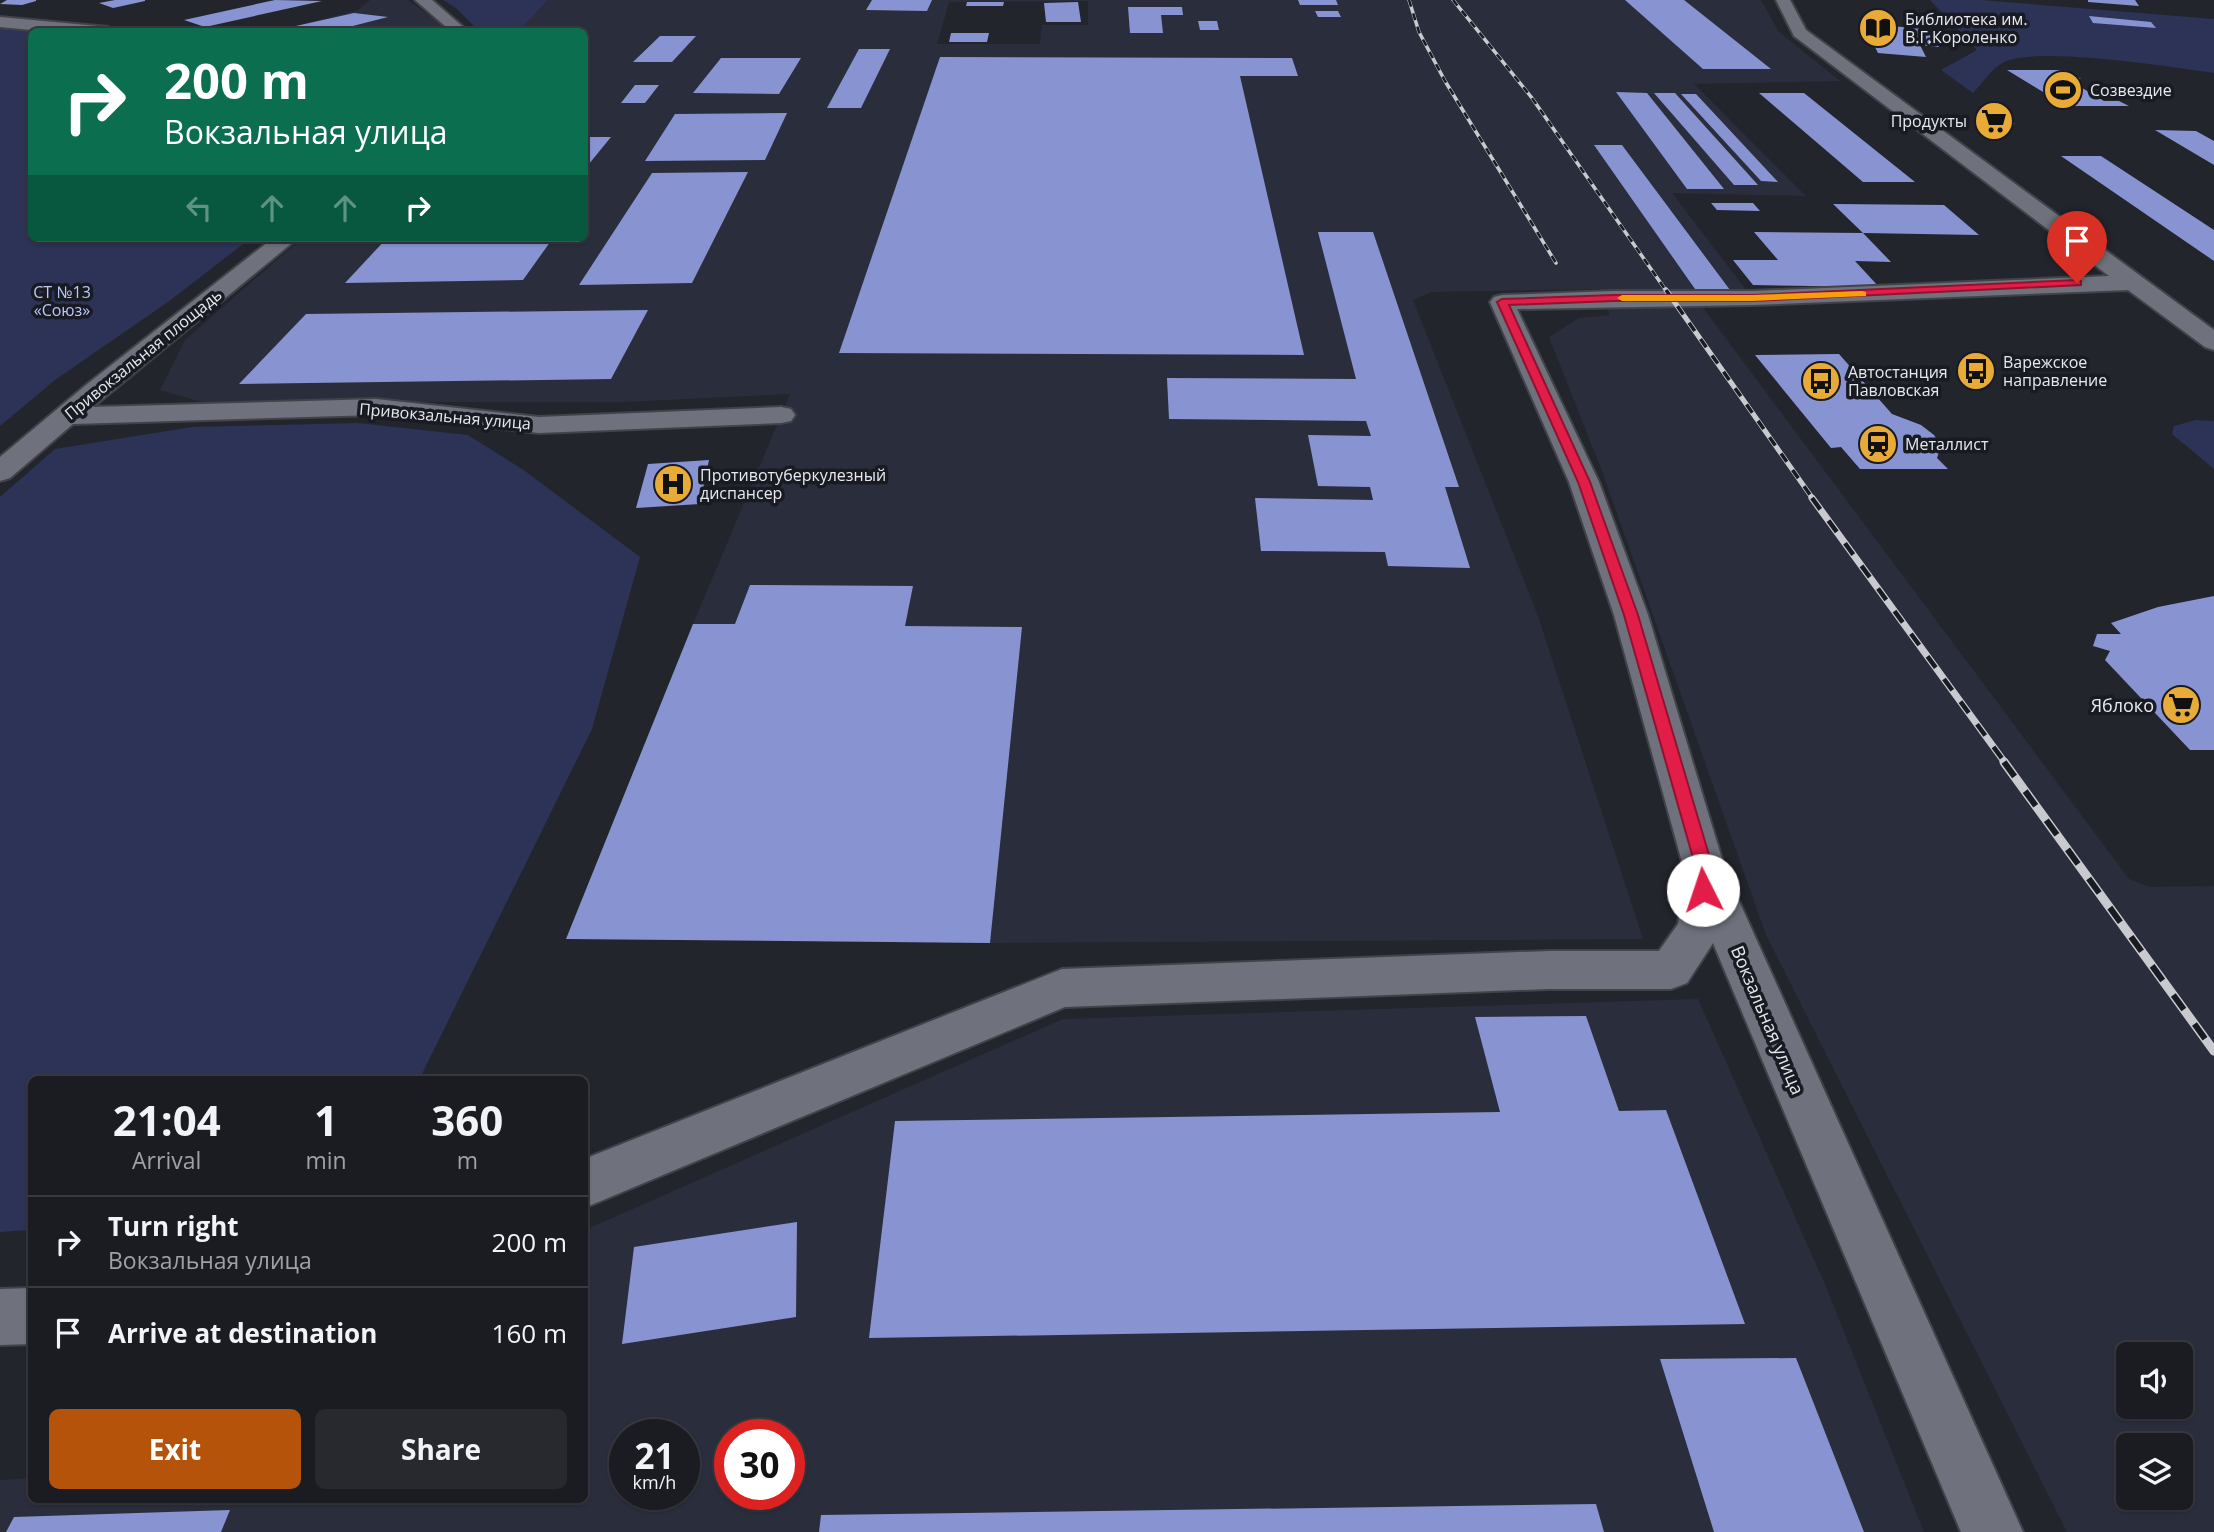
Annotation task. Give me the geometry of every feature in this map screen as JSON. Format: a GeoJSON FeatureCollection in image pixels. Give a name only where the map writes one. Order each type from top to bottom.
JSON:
{"type":"FeatureCollection","features":[{"type":"Feature","properties":{"kind":"street"},"geometry":{"type":"LineString","coordinates":[[422,0],[458,28]]}},
{"type":"Feature","properties":{"kind":"street"},"geometry":{"type":"LineString","coordinates":[[1783,0],[1800,33],[2214,342]]}},
{"type":"Feature","properties":{"kind":"street"},"geometry":{"type":"LineString","coordinates":[[0,22],[65,28]]}},
{"type":"Feature","properties":{"kind":"street","name":"Привокзальная площадь"},"geometry":{"type":"LineString","coordinates":[[0,472],[283,242]]}},
{"type":"Feature","properties":{"kind":"street","name":"Вокзальная улица"},"geometry":{"type":"LineString","coordinates":[[1993,1532],[1705,872],[1631,615],[1584,482],[1502,302],[1614,298],[1752,298],[2077,283],[2133,283]]}},
{"type":"Feature","properties":{"kind":"street","name":"Привокзальная улица"},"geometry":{"type":"LineString","coordinates":[[66,416],[376,407],[538,425],[781,415]]}},
{"type":"Feature","properties":{"kind":"street"},"geometry":{"type":"LineString","coordinates":[[588,1182],[1062,988],[1549,970],[1671,970],[1699,928],[1705,872]]}},
{"type":"Feature","properties":{"kind":"street"},"geometry":{"type":"LineString","coordinates":[[0,1317],[28,1316]]}},
{"type":"Feature","properties":{"kind":"shaded area"},"geometry":{"type":"Polygon","coordinates":[[[370,0],[408,0],[447,28],[288,28],[358,10],[370,0]]]}},
{"type":"Feature","properties":{"kind":"shaded area"},"geometry":{"type":"Polygon","coordinates":[[[548,0],[1761,0],[1779,32],[1840,81],[1694,84],[1806,196],[1672,193],[1747,291],[1695,297],[2129,879],[2149,887],[2214,886],[2214,1532],[2067,1532],[1766,935],[1602,471],[1549,337],[1579,318],[1610,315],[1600,289],[1432,292],[1413,300],[1538,616],[1643,939],[990,943],[566,939],[693,624],[790,394],[623,402],[202,402],[160,390],[185,340],[297,242],[588,242],[588,28],[522,28],[548,0]],[[1088,1],[949,2],[937,44],[1040,44],[1042,25],[1088,25],[1088,1]]]}},
{"type":"Feature","properties":{"kind":"shaded area"},"geometry":{"type":"Polygon","coordinates":[[[1698,999],[1827,1289],[1924,1532],[0,1532],[0,1480],[28,1478],[28,1503],[588,1503],[588,1229],[1063,1019],[1698,999]]]}},
{"type":"Feature","properties":{"kind":"green space"},"geometry":{"type":"Polygon","coordinates":[[[443,0],[548,0],[522,28],[476,28],[456,8],[443,0]]]}},
{"type":"Feature","properties":{"kind":"green space"},"geometry":{"type":"Polygon","coordinates":[[[1930,0],[1981,0],[2214,19],[2214,73],[2106,59],[2045,56],[2004,62],[1991,72],[1973,93],[1941,70],[1977,50],[1930,0]]]}},
{"type":"Feature","properties":{"kind":"green space","name":"СТ №13 «Союз»"},"geometry":{"type":"Polygon","coordinates":[[[0,27],[28,29],[28,242],[246,242],[168,302],[55,380],[0,426],[0,27]]]}},
{"type":"Feature","properties":{"kind":"green space"},"geometry":{"type":"Polygon","coordinates":[[[2196,420],[2214,421],[2214,469],[2172,434],[2174,426],[2196,420]]]}},
{"type":"Feature","properties":{"kind":"green space"},"geometry":{"type":"Polygon","coordinates":[[[358,423],[468,435],[525,471],[640,557],[592,729],[421,1076],[28,1076],[28,1230],[0,1232],[0,497],[55,449],[192,427],[358,423]]]}},
{"type":"Feature","properties":{"kind":"building"},"geometry":{"type":"Polygon","coordinates":[[[7,0],[36,1],[22,5],[0,4],[7,0]]]}},
{"type":"Feature","properties":{"kind":"building"},"geometry":{"type":"Polygon","coordinates":[[[115,0],[145,1],[113,8],[99,3],[115,0]]]}},
{"type":"Feature","properties":{"kind":"building"},"geometry":{"type":"Polygon","coordinates":[[[275,0],[322,1],[205,27],[184,20],[275,0]]]}},
{"type":"Feature","properties":{"kind":"building"},"geometry":{"type":"Polygon","coordinates":[[[872,0],[932,0],[927,11],[866,10],[872,0]]]}},
{"type":"Feature","properties":{"kind":"building"},"geometry":{"type":"Polygon","coordinates":[[[1298,0],[1336,0],[1338,5],[1300,5],[1298,0]]]}},
{"type":"Feature","properties":{"kind":"building"},"geometry":{"type":"Polygon","coordinates":[[[1625,0],[1684,0],[1771,69],[1703,69],[1625,0]]]}},
{"type":"Feature","properties":{"kind":"building"},"geometry":{"type":"Polygon","coordinates":[[[2135,0],[2139,6],[2088,2],[2135,0]]]}},
{"type":"Feature","properties":{"kind":"building"},"geometry":{"type":"Polygon","coordinates":[[[967,2],[1004,2],[1003,6],[966,6],[967,2]]]}},
{"type":"Feature","properties":{"kind":"building"},"geometry":{"type":"Polygon","coordinates":[[[1078,2],[1081,22],[1046,22],[1044,3],[1078,2]]]}},
{"type":"Feature","properties":{"kind":"building"},"geometry":{"type":"Polygon","coordinates":[[[1128,7],[1182,7],[1183,15],[1161,15],[1163,33],[1130,33],[1128,7]]]}},
{"type":"Feature","properties":{"kind":"building"},"geometry":{"type":"Polygon","coordinates":[[[1315,11],[1338,11],[1341,17],[1318,17],[1315,11]]]}},
{"type":"Feature","properties":{"kind":"building"},"geometry":{"type":"Polygon","coordinates":[[[354,13],[388,17],[345,28],[287,28],[354,13]]]}},
{"type":"Feature","properties":{"kind":"building"},"geometry":{"type":"Polygon","coordinates":[[[2089,16],[2151,22],[2156,28],[2093,23],[2089,16]]]}},
{"type":"Feature","properties":{"kind":"building"},"geometry":{"type":"Polygon","coordinates":[[[1198,21],[1217,21],[1219,30],[1200,30],[1198,21]]]}},
{"type":"Feature","properties":{"kind":"building"},"geometry":{"type":"Polygon","coordinates":[[[1863,24],[1929,29],[1939,47],[1920,45],[1926,57],[1878,53],[1863,24]]]}},
{"type":"Feature","properties":{"kind":"building"},"geometry":{"type":"Polygon","coordinates":[[[951,33],[989,33],[987,42],[949,42],[951,33]]]}},
{"type":"Feature","properties":{"kind":"building"},"geometry":{"type":"Polygon","coordinates":[[[660,36],[696,36],[672,62],[633,62],[660,36]]]}},
{"type":"Feature","properties":{"kind":"building"},"geometry":{"type":"Polygon","coordinates":[[[859,49],[890,49],[861,108],[827,108],[859,49]]]}},
{"type":"Feature","properties":{"kind":"building"},"geometry":{"type":"Polygon","coordinates":[[[940,57],[1292,58],[1298,76],[1240,76],[1304,355],[839,353],[940,57]]]}},
{"type":"Feature","properties":{"kind":"building"},"geometry":{"type":"Polygon","coordinates":[[[721,58],[801,58],[779,94],[693,93],[721,58]]]}},
{"type":"Feature","properties":{"kind":"building","name":"Созвездие"},"geometry":{"type":"Polygon","coordinates":[[[2007,70],[2065,70],[2081,79],[2067,79],[2104,101],[2119,101],[2129,106],[2066,106],[2007,70]]]}},
{"type":"Feature","properties":{"kind":"building"},"geometry":{"type":"Polygon","coordinates":[[[635,85],[659,85],[645,103],[621,103],[635,85]]]}},
{"type":"Feature","properties":{"kind":"building"},"geometry":{"type":"Polygon","coordinates":[[[1616,92],[1647,93],[1724,189],[1687,189],[1616,92]]]}},
{"type":"Feature","properties":{"kind":"building"},"geometry":{"type":"Polygon","coordinates":[[[1654,93],[1675,93],[1758,185],[1734,185],[1654,93]]]}},
{"type":"Feature","properties":{"kind":"building"},"geometry":{"type":"Polygon","coordinates":[[[1759,93],[1804,93],[1915,182],[1863,182],[1759,93]]]}},
{"type":"Feature","properties":{"kind":"building"},"geometry":{"type":"Polygon","coordinates":[[[1681,94],[1696,94],[1778,182],[1761,181],[1681,94]]]}},
{"type":"Feature","properties":{"kind":"building"},"geometry":{"type":"Polygon","coordinates":[[[787,113],[765,160],[645,161],[675,114],[787,113]]]}},
{"type":"Feature","properties":{"kind":"building","name":"Продукты"},"geometry":{"type":"Polygon","coordinates":[[[2003,117],[2015,124],[1985,125],[1974,118],[2003,117]]]}},
{"type":"Feature","properties":{"kind":"building"},"geometry":{"type":"Polygon","coordinates":[[[2155,130],[2196,131],[2214,141],[2214,165],[2155,130]]]}},
{"type":"Feature","properties":{"kind":"building"},"geometry":{"type":"Polygon","coordinates":[[[588,137],[611,137],[588,165],[588,137]]]}},
{"type":"Feature","properties":{"kind":"building"},"geometry":{"type":"Polygon","coordinates":[[[1594,145],[1622,145],[1730,290],[1695,289],[1594,145]]]}},
{"type":"Feature","properties":{"kind":"building"},"geometry":{"type":"Polygon","coordinates":[[[2061,156],[2101,156],[2214,230],[2214,261],[2061,156]]]}},
{"type":"Feature","properties":{"kind":"building"},"geometry":{"type":"Polygon","coordinates":[[[748,172],[692,283],[579,285],[652,173],[748,172]]]}},
{"type":"Feature","properties":{"kind":"building"},"geometry":{"type":"Polygon","coordinates":[[[1711,203],[1753,203],[1760,211],[1717,210],[1711,203]]]}},
{"type":"Feature","properties":{"kind":"building"},"geometry":{"type":"Polygon","coordinates":[[[1833,204],[1944,205],[1979,235],[1863,233],[1833,204]]]}},
{"type":"Feature","properties":{"kind":"building"},"geometry":{"type":"Polygon","coordinates":[[[1318,232],[1373,232],[1459,487],[1445,487],[1470,568],[1388,566],[1385,552],[1261,551],[1255,498],[1373,500],[1370,487],[1318,486],[1308,435],[1371,436],[1366,421],[1169,419],[1167,378],[1356,379],[1318,232]]]}},
{"type":"Feature","properties":{"kind":"building"},"geometry":{"type":"Polygon","coordinates":[[[1754,232],[1863,233],[1891,262],[1855,261],[1879,287],[1753,285],[1733,260],[1778,260],[1754,232]]]}},
{"type":"Feature","properties":{"kind":"building"},"geometry":{"type":"Polygon","coordinates":[[[383,242],[550,242],[523,280],[345,283],[383,242]]]}},
{"type":"Feature","properties":{"kind":"building"},"geometry":{"type":"Polygon","coordinates":[[[648,310],[611,379],[239,384],[306,314],[648,310]]]}},
{"type":"Feature","properties":{"kind":"building"},"geometry":{"type":"Polygon","coordinates":[[[1839,354],[1892,414],[1921,425],[1934,435],[1941,446],[1937,458],[1948,469],[1860,469],[1841,447],[1831,448],[1755,355],[1839,354]]]}},
{"type":"Feature","properties":{"kind":"building","name":"Противотуберкулезный диспансер"},"geometry":{"type":"Polygon","coordinates":[[[709,460],[700,504],[636,508],[648,464],[709,460]]]}},
{"type":"Feature","properties":{"kind":"building"},"geometry":{"type":"Polygon","coordinates":[[[750,585],[913,586],[905,626],[1022,627],[990,943],[566,939],[693,624],[735,624],[750,585]]]}},
{"type":"Feature","properties":{"kind":"building","name":"Яблоко"},"geometry":{"type":"Polygon","coordinates":[[[2214,596],[2214,750],[2190,750],[2105,660],[2110,651],[2093,646],[2097,634],[2121,634],[2111,623],[2158,607],[2214,596]]]}},
{"type":"Feature","properties":{"kind":"building"},"geometry":{"type":"Polygon","coordinates":[[[1586,1016],[1619,1111],[1666,1110],[1745,1324],[869,1338],[895,1121],[1500,1112],[1475,1017],[1586,1016]]]}},
{"type":"Feature","properties":{"kind":"building"},"geometry":{"type":"Polygon","coordinates":[[[797,1222],[796,1317],[622,1344],[634,1247],[797,1222]]]}},
{"type":"Feature","properties":{"kind":"building"},"geometry":{"type":"Polygon","coordinates":[[[1796,1358],[1864,1532],[1714,1532],[1660,1359],[1796,1358]]]}},
{"type":"Feature","properties":{"kind":"building"},"geometry":{"type":"Polygon","coordinates":[[[1596,1504],[1604,1532],[819,1532],[821,1515],[1596,1504]]]}},
{"type":"Feature","properties":{"kind":"building"},"geometry":{"type":"Polygon","coordinates":[[[230,1510],[221,1532],[6,1532],[14,1517],[230,1510]]]}},
{"type":"Feature","properties":{"kind":"railway"},"geometry":{"type":"LineString","coordinates":[[1409,0],[1419,32],[1445,81],[1556,263]]}},
{"type":"Feature","properties":{"kind":"railway"},"geometry":{"type":"LineString","coordinates":[[1453,0],[1532,98],[1667,292]]}},
{"type":"Feature","properties":{"kind":"railway"},"geometry":{"type":"LineString","coordinates":[[1666,290],[1813,499]]}},
{"type":"Feature","properties":{"kind":"railway"},"geometry":{"type":"LineString","coordinates":[[1812,498],[2006,764]]}},
{"type":"Feature","properties":{"kind":"railway"},"geometry":{"type":"LineString","coordinates":[[2004,762],[2214,1051]]}},
{"type":"Feature","properties":{"kind":"slow traffic"},"geometry":{"type":"LineString","coordinates":[[1622,298],[1752,298],[1862,294]]}},
{"type":"Feature","properties":{"kind":"place","name":"Библиотека им. В.Г.Короленко"},"geometry":{"type":"Point","coordinates":[1878,28]}},
{"type":"Feature","properties":{"kind":"place","name":"Созвездие"},"geometry":{"type":"Point","coordinates":[2063,90]}},
{"type":"Feature","properties":{"kind":"place","name":"Продукты"},"geometry":{"type":"Point","coordinates":[1994,121]}},
{"type":"Feature","properties":{"kind":"place","name":"Варежское направление"},"geometry":{"type":"Point","coordinates":[1976,371]}},
{"type":"Feature","properties":{"kind":"place","name":"Автостанция Павловская"},"geometry":{"type":"Point","coordinates":[1821,381]}},
{"type":"Feature","properties":{"kind":"place","name":"Металлист"},"geometry":{"type":"Point","coordinates":[1878,444]}},
{"type":"Feature","properties":{"kind":"place","name":"Противотуберкулезный диспансер"},"geometry":{"type":"Point","coordinates":[673,484]}},
{"type":"Feature","properties":{"kind":"place","name":"Яблоко"},"geometry":{"type":"Point","coordinates":[2181,705]}},
{"type":"Feature","properties":{"kind":"route"},"geometry":{"type":"LineString","coordinates":[[1703,890],[1705,872],[1631,615],[1584,482],[1502,302],[1614,298],[1752,298],[2077,283]]}}]}
